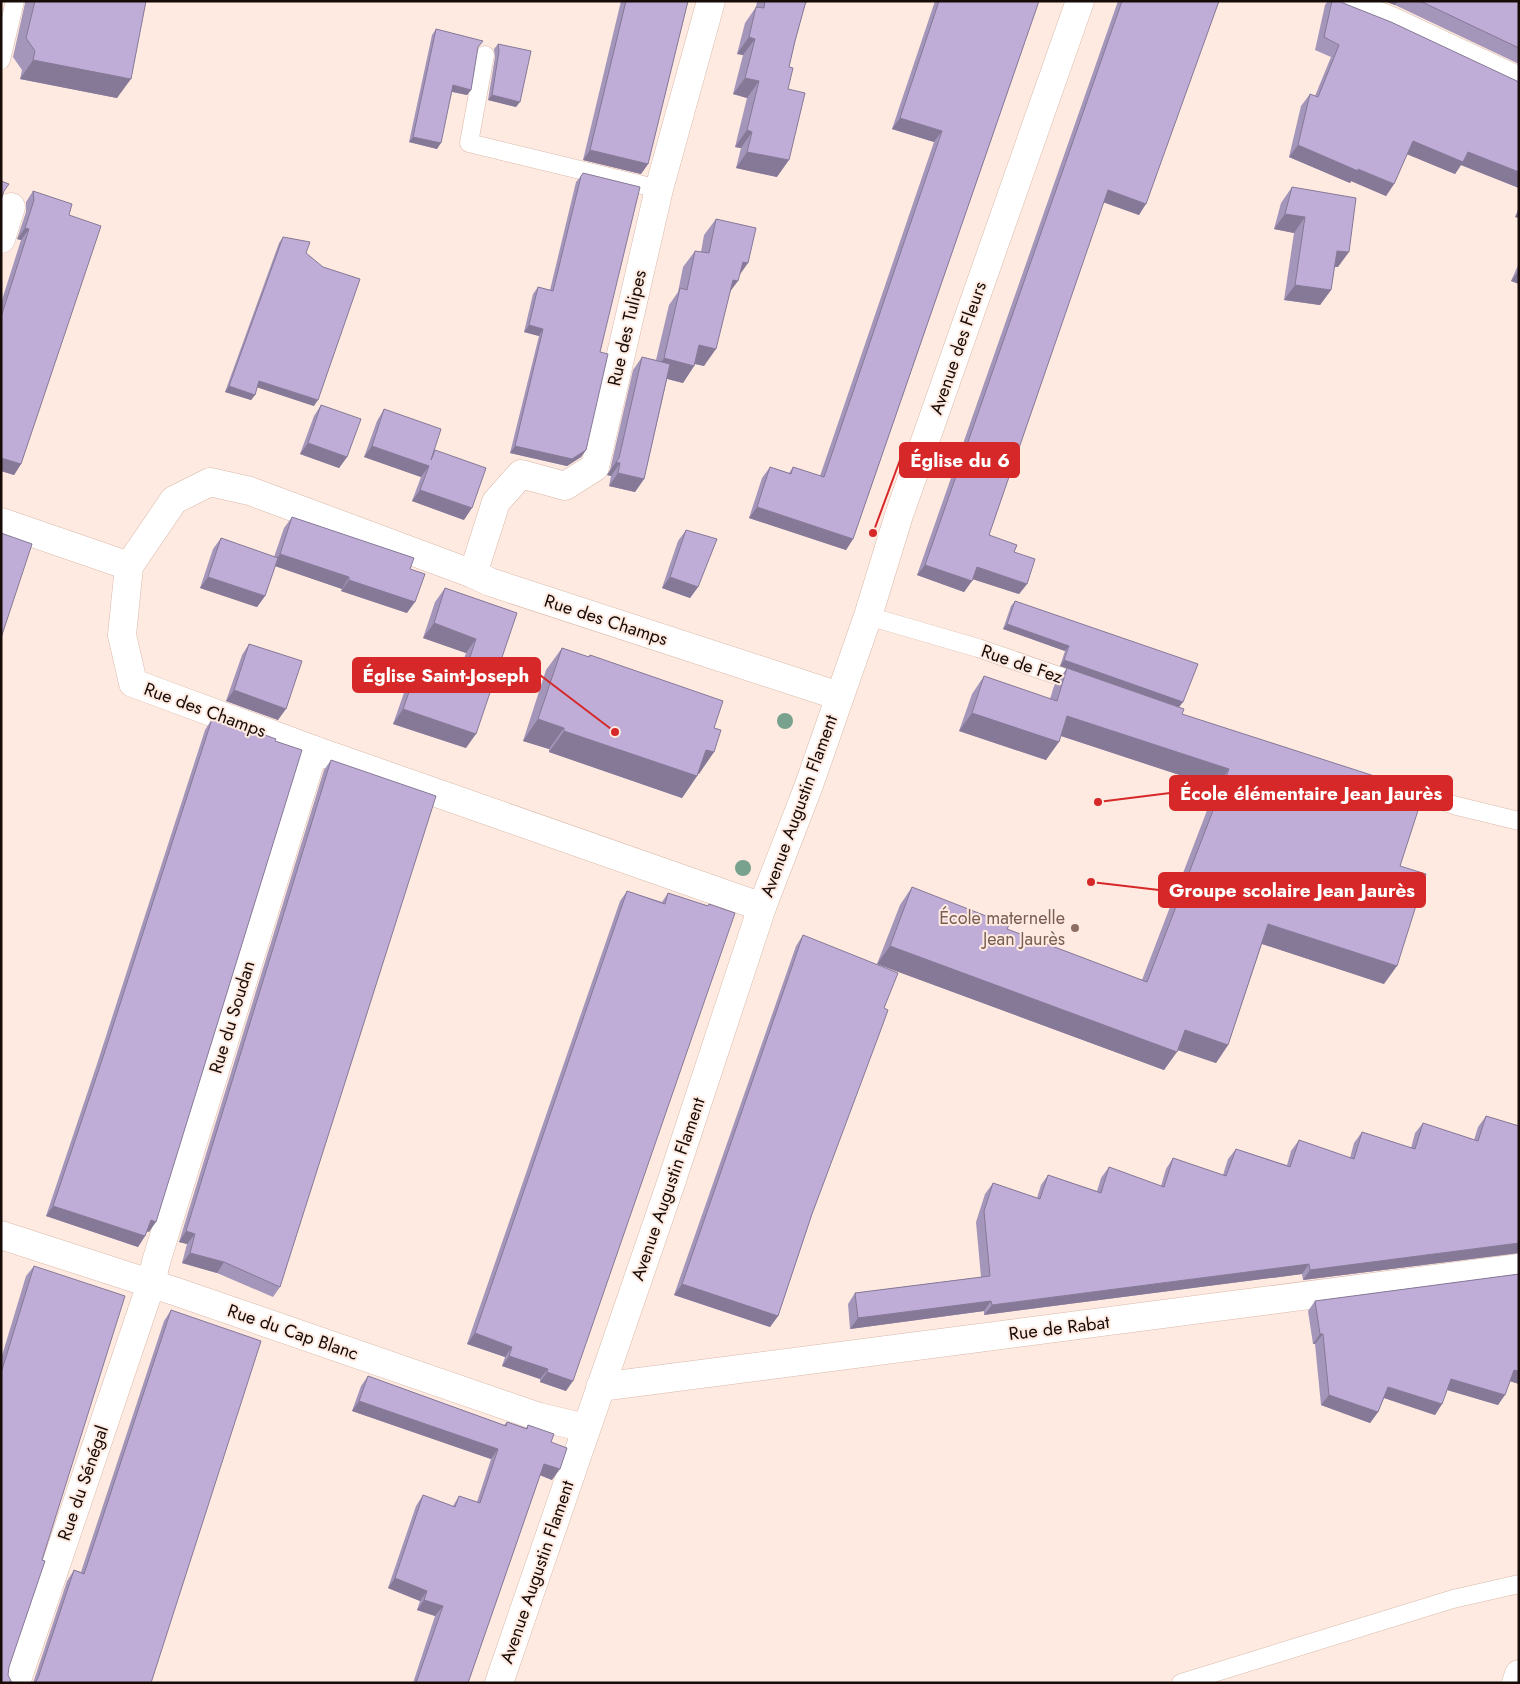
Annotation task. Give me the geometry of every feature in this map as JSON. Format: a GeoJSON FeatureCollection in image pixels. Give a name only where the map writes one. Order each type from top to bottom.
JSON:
{"type":"FeatureCollection","features":[{"type":"Feature","properties":{"kind":"street","name":"Rue des Tulipes"},"geometry":{"type":"LineString","coordinates":[[473,574],[496,502],[521,474],[565,486],[595,467],[660,189],[711,1]]}},
{"type":"Feature","properties":{"kind":"street","name":"Avenue des Fleurs"},"geometry":{"type":"LineString","coordinates":[[839,696],[868,616],[899,515],[1080,1]]}},
{"type":"Feature","properties":{"kind":"street"},"geometry":{"type":"LineString","coordinates":[[1340,1],[1389,20],[1519,80]]}},
{"type":"Feature","properties":{"kind":"street"},"geometry":{"type":"LineString","coordinates":[[1,239],[11,207]]}},
{"type":"Feature","properties":{"kind":"street","name":"Rue des Champs"},"geometry":{"type":"LineString","coordinates":[[762,907],[314,750],[133,683],[122,635],[129,566],[174,500],[210,482],[250,491],[473,574],[499,586],[839,696]]}},
{"type":"Feature","properties":{"kind":"street"},"geometry":{"type":"LineString","coordinates":[[1,522],[129,566]]}},
{"type":"Feature","properties":{"kind":"street","name":"Avenue Augustin Flament"},"geometry":{"type":"LineString","coordinates":[[499,1683],[762,907],[839,696]]}},
{"type":"Feature","properties":{"kind":"street","name":"Rue du Soudan"},"geometry":{"type":"LineString","coordinates":[[151,1284],[156,1262],[314,750]]}},
{"type":"Feature","properties":{"kind":"street","name":"Rue du Cap Blanc"},"geometry":{"type":"LineString","coordinates":[[1,1235],[151,1284],[539,1417],[586,1428]]}},
{"type":"Feature","properties":{"kind":"street","name":"Rue de Rabat"},"geometry":{"type":"LineString","coordinates":[[600,1387],[1519,1268]]}},
{"type":"Feature","properties":{"kind":"street","name":"Rue du Sénégal"},"geometry":{"type":"LineString","coordinates":[[16,1683],[151,1284]]}},
{"type":"Feature","properties":{"kind":"street"},"geometry":{"type":"LineString","coordinates":[[1516,1683],[1519,1674]]}},
{"type":"Feature","properties":{"kind":"lane"},"geometry":{"type":"LineString","coordinates":[[1,60],[15,1]]}},
{"type":"Feature","properties":{"kind":"lane"},"geometry":{"type":"LineString","coordinates":[[485,55],[469,142],[660,189]]}},
{"type":"Feature","properties":{"kind":"lane","name":"Rue de Fez"},"geometry":{"type":"LineString","coordinates":[[868,616],[978,648],[1097,690]]}},
{"type":"Feature","properties":{"kind":"lane"},"geometry":{"type":"LineString","coordinates":[[1383,783],[1457,806],[1519,822]]}},
{"type":"Feature","properties":{"kind":"lane"},"geometry":{"type":"LineString","coordinates":[[1181,1683],[1444,1602],[1519,1584]]}},
{"type":"Feature","properties":{"kind":"building"},"geometry":{"type":"Polygon","coordinates":[[[35,1],[146,1],[131,79],[33,60],[35,51],[26,38],[35,1]]]}},
{"type":"Feature","properties":{"kind":"building"},"geometry":{"type":"Polygon","coordinates":[[[626,1],[688,1],[648,164],[590,150],[626,1]]]}},
{"type":"Feature","properties":{"kind":"building"},"geometry":{"type":"Polygon","coordinates":[[[765,1],[806,1],[789,67],[793,68],[788,89],[805,93],[789,160],[747,152],[752,132],[747,130],[759,81],[745,78],[755,39],[749,37],[756,7],[764,8],[765,1]]]}},
{"type":"Feature","properties":{"kind":"building"},"geometry":{"type":"Polygon","coordinates":[[[939,1],[1039,1],[853,539],[757,507],[770,467],[791,474],[793,467],[824,477],[942,131],[900,118],[939,1]]]}},
{"type":"Feature","properties":{"kind":"building"},"geometry":{"type":"Polygon","coordinates":[[[1122,1],[1219,1],[1146,204],[1108,190],[989,535],[1017,545],[1014,552],[1035,559],[1027,584],[977,567],[972,581],[925,565],[1122,1]]]}},
{"type":"Feature","properties":{"kind":"building"},"geometry":{"type":"Polygon","coordinates":[[[1332,1],[1340,1],[1391,22],[1519,82],[1519,172],[1468,152],[1463,162],[1413,141],[1394,184],[1358,169],[1358,171],[1298,145],[1310,94],[1318,97],[1339,45],[1324,37],[1332,1]]]}},
{"type":"Feature","properties":{"kind":"building"},"geometry":{"type":"Polygon","coordinates":[[[1420,1],[1519,1],[1519,48],[1420,1]]]}},
{"type":"Feature","properties":{"kind":"building"},"geometry":{"type":"Polygon","coordinates":[[[436,29],[483,41],[478,47],[471,90],[453,85],[441,143],[413,137],[436,29]]]}},
{"type":"Feature","properties":{"kind":"building"},"geometry":{"type":"Polygon","coordinates":[[[498,44],[531,51],[520,102],[492,95],[499,51],[498,44]]]}},
{"type":"Feature","properties":{"kind":"building"},"geometry":{"type":"Polygon","coordinates":[[[583,173],[640,187],[600,352],[608,354],[586,450],[572,459],[515,446],[543,329],[529,325],[538,287],[553,291],[583,173]]]}},
{"type":"Feature","properties":{"kind":"building"},"geometry":{"type":"Polygon","coordinates":[[[1,181],[9,184],[1,200],[1,181]]]}},
{"type":"Feature","properties":{"kind":"building"},"geometry":{"type":"Polygon","coordinates":[[[1292,187],[1356,198],[1349,252],[1337,251],[1331,290],[1295,285],[1305,217],[1285,214],[1292,187]]]}},
{"type":"Feature","properties":{"kind":"building"},"geometry":{"type":"Polygon","coordinates":[[[33,191],[72,204],[69,215],[101,226],[21,464],[1,458],[1,317],[29,229],[25,228],[34,200],[33,191]]]}},
{"type":"Feature","properties":{"kind":"building"},"geometry":{"type":"Polygon","coordinates":[[[716,219],[756,228],[748,263],[743,262],[738,281],[733,280],[716,349],[699,345],[694,366],[664,358],[680,288],[687,290],[695,251],[709,253],[716,219]]]}},
{"type":"Feature","properties":{"kind":"building"},"geometry":{"type":"Polygon","coordinates":[[[283,237],[310,242],[306,253],[323,267],[360,279],[318,400],[259,381],[255,395],[229,386],[283,237]]]}},
{"type":"Feature","properties":{"kind":"building"},"geometry":{"type":"Polygon","coordinates":[[[642,357],[670,364],[644,479],[618,473],[620,463],[616,462],[619,458],[642,357]]]}},
{"type":"Feature","properties":{"kind":"building"},"geometry":{"type":"Polygon","coordinates":[[[321,405],[361,419],[347,457],[308,443],[321,405]]]}},
{"type":"Feature","properties":{"kind":"building"},"geometry":{"type":"Polygon","coordinates":[[[384,409],[441,429],[431,460],[435,450],[486,468],[472,508],[420,490],[429,466],[372,446],[384,409]]]}},
{"type":"Feature","properties":{"kind":"building"},"geometry":{"type":"Polygon","coordinates":[[[292,517],[414,558],[410,569],[425,574],[415,602],[280,554],[292,517]]]}},
{"type":"Feature","properties":{"kind":"building"},"geometry":{"type":"Polygon","coordinates":[[[686,530],[717,539],[698,587],[670,577],[686,530]]]}},
{"type":"Feature","properties":{"kind":"building"},"geometry":{"type":"Polygon","coordinates":[[[1,533],[32,544],[1,638],[1,533]]]}},
{"type":"Feature","properties":{"kind":"building"},"geometry":{"type":"Polygon","coordinates":[[[221,538],[278,558],[265,596],[208,577],[221,538]]]}},
{"type":"Feature","properties":{"kind":"building"},"geometry":{"type":"Polygon","coordinates":[[[445,588],[517,613],[476,734],[403,709],[415,675],[459,690],[476,639],[434,623],[445,588]]]}},
{"type":"Feature","properties":{"kind":"building"},"geometry":{"type":"Polygon","coordinates":[[[1015,601],[1198,664],[1183,702],[1064,660],[1069,646],[1007,624],[1015,601]]]}},
{"type":"Feature","properties":{"kind":"building"},"geometry":{"type":"Polygon","coordinates":[[[249,644],[302,661],[286,709],[234,690],[249,644]]]}},
{"type":"Feature","properties":{"kind":"building"},"geometry":{"type":"Polygon","coordinates":[[[562,648],[589,657],[590,655],[723,701],[714,728],[721,730],[714,752],[706,750],[697,776],[564,731],[564,728],[538,719],[562,648]]]}},
{"type":"Feature","properties":{"kind":"building"},"geometry":{"type":"Polygon","coordinates":[[[1067,668],[1184,709],[1182,714],[1424,792],[1400,866],[1426,874],[1397,966],[1268,924],[1228,1045],[1185,1030],[1177,1052],[890,946],[912,887],[1009,925],[1007,929],[1147,982],[1229,769],[1067,716],[1059,742],[972,713],[984,676],[1057,701],[1067,668]]]}},
{"type":"Feature","properties":{"kind":"building"},"geometry":{"type":"Polygon","coordinates":[[[212,719],[222,723],[223,720],[302,750],[156,1222],[151,1220],[145,1236],[53,1206],[212,719]]]}},
{"type":"Feature","properties":{"kind":"building"},"geometry":{"type":"Polygon","coordinates":[[[331,760],[436,796],[280,1287],[224,1262],[190,1253],[195,1234],[186,1231],[331,760]]]}},
{"type":"Feature","properties":{"kind":"building"},"geometry":{"type":"Polygon","coordinates":[[[627,891],[665,904],[668,893],[735,913],[573,1381],[547,1372],[548,1369],[509,1356],[512,1347],[475,1333],[627,891]]]}},
{"type":"Feature","properties":{"kind":"building"},"geometry":{"type":"Polygon","coordinates":[[[803,935],[898,973],[884,1008],[888,1010],[812,1214],[778,1316],[682,1284],[803,935]]]}},
{"type":"Feature","properties":{"kind":"building"},"geometry":{"type":"Polygon","coordinates":[[[1486,1116],[1519,1126],[1519,1243],[1310,1270],[1309,1264],[992,1305],[991,1301],[858,1318],[855,1293],[990,1276],[984,1211],[993,1183],[1040,1199],[1048,1175],[1101,1193],[1109,1167],[1164,1187],[1173,1158],[1226,1176],[1236,1149],[1290,1167],[1299,1140],[1354,1159],[1362,1132],[1415,1149],[1423,1123],[1478,1141],[1486,1116]]]}},
{"type":"Feature","properties":{"kind":"building"},"geometry":{"type":"Polygon","coordinates":[[[34,1266],[125,1296],[42,1560],[45,1561],[9,1667],[8,1675],[12,1683],[1,1683],[1,1373],[34,1266]]]}},
{"type":"Feature","properties":{"kind":"building"},"geometry":{"type":"Polygon","coordinates":[[[1519,1274],[1519,1371],[1514,1370],[1505,1395],[1451,1379],[1442,1404],[1388,1387],[1378,1412],[1329,1395],[1323,1334],[1320,1334],[1315,1301],[1519,1274]]]}},
{"type":"Feature","properties":{"kind":"building"},"geometry":{"type":"Polygon","coordinates":[[[171,1310],[261,1341],[151,1683],[35,1683],[74,1570],[84,1574],[171,1310]]]}},
{"type":"Feature","properties":{"kind":"building"},"geometry":{"type":"Polygon","coordinates":[[[368,1376],[506,1426],[507,1422],[527,1429],[528,1425],[554,1434],[551,1442],[567,1448],[560,1469],[544,1464],[468,1683],[416,1683],[443,1606],[424,1600],[427,1591],[395,1578],[423,1495],[455,1507],[459,1496],[480,1503],[498,1449],[359,1401],[368,1376]]]}},
{"type":"Feature","properties":{"kind":"place","name":"Église du 6"},"geometry":{"type":"Point","coordinates":[873,533]}},
{"type":"Feature","properties":{"kind":"place","name":"Église Saint-Joseph"},"geometry":{"type":"Point","coordinates":[615,732]}},
{"type":"Feature","properties":{"kind":"place","name":"École élémentaire Jean Jaurès"},"geometry":{"type":"Point","coordinates":[1098,802]}},
{"type":"Feature","properties":{"kind":"place","name":"Groupe scolaire Jean Jaurès"},"geometry":{"type":"Point","coordinates":[1091,882]}},
{"type":"Feature","properties":{"kind":"place","name":"École maternelle Jean Jaurès"},"geometry":{"type":"Point","coordinates":[1075,928]}}]}
